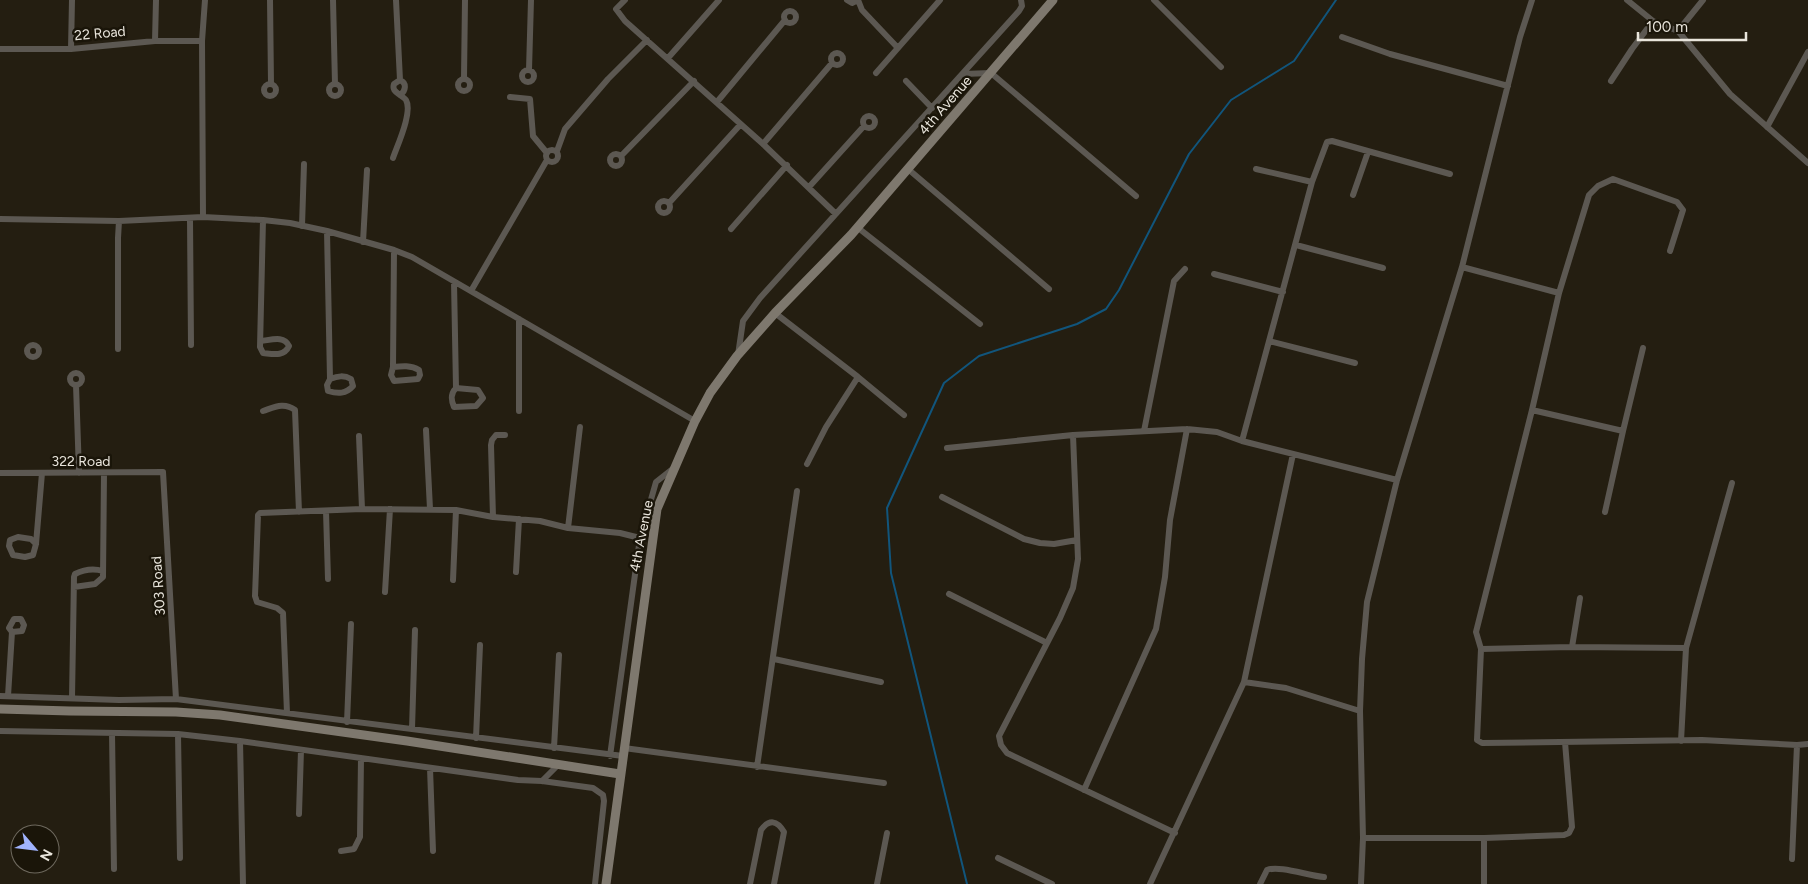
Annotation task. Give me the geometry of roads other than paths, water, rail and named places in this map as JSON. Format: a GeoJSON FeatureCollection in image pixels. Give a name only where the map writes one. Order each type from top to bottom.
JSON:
{"type":"FeatureCollection","features":[{"type":"Feature","properties":{"kind":"main road","name":"4th Avenue"},"geometry":{"type":"LineString","coordinates":[[606,884],[657,509],[695,421],[710,393],[738,356],[775,313],[857,228],[990,73],[1043,4],[1053,0]]}},
{"type":"Feature","properties":{"kind":"main road"},"geometry":{"type":"LineString","coordinates":[[0,709],[70,712],[176,712],[220,716],[407,740],[620,774]]}},
{"type":"Feature","properties":{"kind":"street"},"geometry":{"type":"LineString","coordinates":[[71,49],[72,0]]}},
{"type":"Feature","properties":{"kind":"street"},"geometry":{"type":"LineString","coordinates":[[155,41],[156,0]]}},
{"type":"Feature","properties":{"kind":"street"},"geometry":{"type":"LineString","coordinates":[[203,217],[202,41],[205,0]]}},
{"type":"Feature","properties":{"kind":"street"},"geometry":{"type":"LineString","coordinates":[[270,0],[271,83]]}},
{"type":"Feature","properties":{"kind":"street"},"geometry":{"type":"LineString","coordinates":[[333,0],[336,84]]}},
{"type":"Feature","properties":{"kind":"street"},"geometry":{"type":"LineString","coordinates":[[393,158],[406,122],[407,103],[400,95],[405,86],[404,82],[400,80],[396,0]]}},
{"type":"Feature","properties":{"kind":"street"},"geometry":{"type":"LineString","coordinates":[[464,78],[465,0]]}},
{"type":"Feature","properties":{"kind":"street"},"geometry":{"type":"LineString","coordinates":[[529,70],[530,0]]}},
{"type":"Feature","properties":{"kind":"street"},"geometry":{"type":"LineString","coordinates":[[625,0],[616,9],[625,21],[694,80],[836,214]]}},
{"type":"Feature","properties":{"kind":"street"},"geometry":{"type":"LineString","coordinates":[[668,58],[718,0]]}},
{"type":"Feature","properties":{"kind":"street"},"geometry":{"type":"LineString","coordinates":[[847,0],[852,3],[858,0],[862,10],[898,48]]}},
{"type":"Feature","properties":{"kind":"street"},"geometry":{"type":"LineString","coordinates":[[876,73],[940,0]]}},
{"type":"Feature","properties":{"kind":"street"},"geometry":{"type":"LineString","coordinates":[[738,356],[742,326],[750,310],[1019,11],[1022,6],[1021,0]]}},
{"type":"Feature","properties":{"kind":"street"},"geometry":{"type":"LineString","coordinates":[[1154,0],[1221,67]]}},
{"type":"Feature","properties":{"kind":"street"},"geometry":{"type":"LineString","coordinates":[[1361,884],[1363,838],[1360,711],[1367,602],[1397,480],[1462,267],[1520,37],[1532,0]]}},
{"type":"Feature","properties":{"kind":"street"},"geometry":{"type":"LineString","coordinates":[[1627,0],[1654,21],[1678,31],[1730,94],[1808,163]]}},
{"type":"Feature","properties":{"kind":"street"},"geometry":{"type":"LineString","coordinates":[[1678,31],[1703,0]]}},
{"type":"Feature","properties":{"kind":"street"},"geometry":{"type":"LineString","coordinates":[[717,102],[785,20]]}},
{"type":"Feature","properties":{"kind":"street"},"geometry":{"type":"LineString","coordinates":[[1611,81],[1632,49],[1654,21]]}},
{"type":"Feature","properties":{"kind":"street"},"geometry":{"type":"LineString","coordinates":[[1342,37],[1390,54],[1508,86]]}},
{"type":"Feature","properties":{"kind":"street"},"geometry":{"type":"LineString","coordinates":[[510,97],[530,99],[533,136],[550,162],[555,162],[558,159],[557,151],[564,129],[608,79],[647,40]]}},
{"type":"Feature","properties":{"kind":"street","name":"22 Road"},"geometry":{"type":"LineString","coordinates":[[0,49],[71,49],[155,41],[202,41]]}},
{"type":"Feature","properties":{"kind":"street"},"geometry":{"type":"LineString","coordinates":[[1767,127],[1808,52]]}},
{"type":"Feature","properties":{"kind":"street"},"geometry":{"type":"LineString","coordinates":[[763,144],[832,63]]}},
{"type":"Feature","properties":{"kind":"street"},"geometry":{"type":"LineString","coordinates":[[963,74],[990,73],[1136,196]]}},
{"type":"Feature","properties":{"kind":"street"},"geometry":{"type":"LineString","coordinates":[[620,156],[694,80]]}},
{"type":"Feature","properties":{"kind":"street"},"geometry":{"type":"LineString","coordinates":[[906,81],[932,108]]}},
{"type":"Feature","properties":{"kind":"street"},"geometry":{"type":"LineString","coordinates":[[668,203],[740,125]]}},
{"type":"Feature","properties":{"kind":"street"},"geometry":{"type":"LineString","coordinates":[[809,187],[864,126]]}},
{"type":"Feature","properties":{"kind":"street"},"geometry":{"type":"LineString","coordinates":[[1242,441],[1312,182],[1328,142],[1450,174]]}},
{"type":"Feature","properties":{"kind":"street"},"geometry":{"type":"LineString","coordinates":[[471,291],[547,156],[553,150],[557,151]]}},
{"type":"Feature","properties":{"kind":"street"},"geometry":{"type":"LineString","coordinates":[[1353,195],[1368,152]]}},
{"type":"Feature","properties":{"kind":"street"},"geometry":{"type":"LineString","coordinates":[[302,226],[304,164]]}},
{"type":"Feature","properties":{"kind":"street"},"geometry":{"type":"LineString","coordinates":[[730,229],[786,165]]}},
{"type":"Feature","properties":{"kind":"street"},"geometry":{"type":"LineString","coordinates":[[908,169],[1049,289]]}},
{"type":"Feature","properties":{"kind":"street"},"geometry":{"type":"LineString","coordinates":[[1256,169],[1312,182]]}},
{"type":"Feature","properties":{"kind":"street"},"geometry":{"type":"LineString","coordinates":[[363,242],[367,170]]}},
{"type":"Feature","properties":{"kind":"street"},"geometry":{"type":"LineString","coordinates":[[1670,250],[1682,210],[1677,202],[1613,180],[1598,186],[1589,195],[1559,293],[1532,410],[1476,632],[1481,649],[1477,740],[1482,744],[1681,741],[1808,744]]}},
{"type":"Feature","properties":{"kind":"street"},"geometry":{"type":"LineString","coordinates":[[0,219],[119,221],[203,217],[263,220],[327,231],[394,250],[412,257],[695,421]]}},
{"type":"Feature","properties":{"kind":"street"},"geometry":{"type":"LineString","coordinates":[[190,219],[191,344]]}},
{"type":"Feature","properties":{"kind":"street"},"geometry":{"type":"LineString","coordinates":[[261,341],[263,220]]}},
{"type":"Feature","properties":{"kind":"street"},"geometry":{"type":"LineString","coordinates":[[118,349],[119,221]]}},
{"type":"Feature","properties":{"kind":"street"},"geometry":{"type":"LineString","coordinates":[[857,228],[980,324]]}},
{"type":"Feature","properties":{"kind":"street"},"geometry":{"type":"LineString","coordinates":[[327,231],[330,379]]}},
{"type":"Feature","properties":{"kind":"street"},"geometry":{"type":"LineString","coordinates":[[1296,245],[1383,268]]}},
{"type":"Feature","properties":{"kind":"street"},"geometry":{"type":"LineString","coordinates":[[393,367],[394,250]]}},
{"type":"Feature","properties":{"kind":"street"},"geometry":{"type":"LineString","coordinates":[[1462,267],[1559,293]]}},
{"type":"Feature","properties":{"kind":"street"},"geometry":{"type":"LineString","coordinates":[[1144,431],[1174,281],[1185,269]]}},
{"type":"Feature","properties":{"kind":"street"},"geometry":{"type":"LineString","coordinates":[[1214,274],[1283,292]]}},
{"type":"Feature","properties":{"kind":"street"},"geometry":{"type":"LineString","coordinates":[[454,282],[456,388],[452,392],[451,400],[454,407],[476,406],[483,398],[478,390],[456,388]]}},
{"type":"Feature","properties":{"kind":"street"},"geometry":{"type":"LineString","coordinates":[[775,313],[904,415]]}},
{"type":"Feature","properties":{"kind":"street"},"geometry":{"type":"LineString","coordinates":[[519,319],[519,410]]}},
{"type":"Feature","properties":{"kind":"street"},"geometry":{"type":"LineString","coordinates":[[1270,341],[1355,363]]}},
{"type":"Feature","properties":{"kind":"street"},"geometry":{"type":"LineString","coordinates":[[1604,512],[1643,348]]}},
{"type":"Feature","properties":{"kind":"street"},"geometry":{"type":"LineString","coordinates":[[807,464],[826,427],[858,377]]}},
{"type":"Feature","properties":{"kind":"street"},"geometry":{"type":"LineString","coordinates":[[76,385],[79,474]]}},
{"type":"Feature","properties":{"kind":"street"},"geometry":{"type":"LineString","coordinates":[[263,411],[281,405],[290,406],[295,410],[299,512]]}},
{"type":"Feature","properties":{"kind":"street"},"geometry":{"type":"LineString","coordinates":[[1532,410],[1623,431]]}},
{"type":"Feature","properties":{"kind":"street"},"geometry":{"type":"LineString","coordinates":[[568,528],[580,428]]}},
{"type":"Feature","properties":{"kind":"street"},"geometry":{"type":"LineString","coordinates":[[948,448],[1073,435],[1186,429],[1211,431],[1242,441],[1397,480]]}},
{"type":"Feature","properties":{"kind":"street"},"geometry":{"type":"LineString","coordinates":[[1084,790],[1156,629],[1165,577],[1170,520],[1186,429]]}},
{"type":"Feature","properties":{"kind":"street"},"geometry":{"type":"LineString","coordinates":[[426,430],[430,509]]}},
{"type":"Feature","properties":{"kind":"street"},"geometry":{"type":"LineString","coordinates":[[493,517],[490,445],[496,435],[505,434]]}},
{"type":"Feature","properties":{"kind":"street"},"geometry":{"type":"LineString","coordinates":[[1073,435],[1078,559],[1073,588],[999,736],[1001,745],[1007,753],[1175,833]]}},
{"type":"Feature","properties":{"kind":"street"},"geometry":{"type":"LineString","coordinates":[[359,436],[362,509]]}},
{"type":"Feature","properties":{"kind":"street"},"geometry":{"type":"LineString","coordinates":[[1150,884],[1244,682],[1293,454]]}},
{"type":"Feature","properties":{"kind":"street"},"geometry":{"type":"LineString","coordinates":[[610,756],[640,538],[656,482],[676,466]]}},
{"type":"Feature","properties":{"kind":"street","name":"322 Road"},"geometry":{"type":"LineString","coordinates":[[0,473],[104,474],[163,472]]}},
{"type":"Feature","properties":{"kind":"street","name":"303 Road"},"geometry":{"type":"LineString","coordinates":[[163,472],[176,699]]}},
{"type":"Feature","properties":{"kind":"street"},"geometry":{"type":"LineString","coordinates":[[36,544],[42,473]]}},
{"type":"Feature","properties":{"kind":"street"},"geometry":{"type":"LineString","coordinates":[[74,587],[95,584],[103,577],[104,474]]}},
{"type":"Feature","properties":{"kind":"street"},"geometry":{"type":"LineString","coordinates":[[1681,741],[1686,648],[1732,483]]}},
{"type":"Feature","properties":{"kind":"street"},"geometry":{"type":"LineString","coordinates":[[757,767],[797,491]]}},
{"type":"Feature","properties":{"kind":"street"},"geometry":{"type":"LineString","coordinates":[[942,497],[1024,539],[1054,544],[1077,540]]}},
{"type":"Feature","properties":{"kind":"street"},"geometry":{"type":"LineString","coordinates":[[287,713],[283,613],[277,608],[257,602],[256,596],[258,515],[264,512],[362,509],[456,510],[493,517],[540,521],[568,528],[620,533],[640,538]]}},
{"type":"Feature","properties":{"kind":"street"},"geometry":{"type":"LineString","coordinates":[[385,592],[390,509]]}},
{"type":"Feature","properties":{"kind":"street"},"geometry":{"type":"LineString","coordinates":[[453,580],[456,510]]}},
{"type":"Feature","properties":{"kind":"street"},"geometry":{"type":"LineString","coordinates":[[326,511],[328,578]]}},
{"type":"Feature","properties":{"kind":"street"},"geometry":{"type":"LineString","coordinates":[[516,572],[519,519]]}},
{"type":"Feature","properties":{"kind":"street"},"geometry":{"type":"LineString","coordinates":[[72,698],[75,574],[80,571],[95,569],[103,571]]}},
{"type":"Feature","properties":{"kind":"street"},"geometry":{"type":"LineString","coordinates":[[949,594],[1047,643]]}},
{"type":"Feature","properties":{"kind":"street"},"geometry":{"type":"LineString","coordinates":[[1572,647],[1580,598]]}},
{"type":"Feature","properties":{"kind":"street"},"geometry":{"type":"LineString","coordinates":[[347,722],[351,624]]}},
{"type":"Feature","properties":{"kind":"street"},"geometry":{"type":"LineString","coordinates":[[412,729],[415,630]]}},
{"type":"Feature","properties":{"kind":"street"},"geometry":{"type":"LineString","coordinates":[[8,696],[12,632]]}},
{"type":"Feature","properties":{"kind":"street"},"geometry":{"type":"LineString","coordinates":[[476,738],[480,645]]}},
{"type":"Feature","properties":{"kind":"street"},"geometry":{"type":"LineString","coordinates":[[1481,649],[1572,647],[1686,648]]}},
{"type":"Feature","properties":{"kind":"street"},"geometry":{"type":"LineString","coordinates":[[554,748],[559,655]]}},
{"type":"Feature","properties":{"kind":"street"},"geometry":{"type":"LineString","coordinates":[[774,659],[881,682]]}},
{"type":"Feature","properties":{"kind":"street"},"geometry":{"type":"LineString","coordinates":[[1244,682],[1286,688],[1360,711]]}},
{"type":"Feature","properties":{"kind":"street"},"geometry":{"type":"LineString","coordinates":[[0,696],[120,700],[176,699],[610,756],[624,752],[884,783]]}},
{"type":"Feature","properties":{"kind":"street"},"geometry":{"type":"LineString","coordinates":[[0,731],[178,734],[518,780],[542,781],[593,788],[602,795],[603,809],[595,884]]}},
{"type":"Feature","properties":{"kind":"street"},"geometry":{"type":"LineString","coordinates":[[112,733],[114,869]]}},
{"type":"Feature","properties":{"kind":"street"},"geometry":{"type":"LineString","coordinates":[[178,734],[180,858]]}},
{"type":"Feature","properties":{"kind":"street"},"geometry":{"type":"LineString","coordinates":[[240,741],[243,884]]}},
{"type":"Feature","properties":{"kind":"street"},"geometry":{"type":"LineString","coordinates":[[1363,838],[1484,838],[1564,835],[1569,833],[1572,827],[1565,742]]}},
{"type":"Feature","properties":{"kind":"street"},"geometry":{"type":"LineString","coordinates":[[1792,859],[1797,745]]}},
{"type":"Feature","properties":{"kind":"street"},"geometry":{"type":"LineString","coordinates":[[299,814],[301,750]]}},
{"type":"Feature","properties":{"kind":"street"},"geometry":{"type":"LineString","coordinates":[[342,851],[354,849],[360,837],[361,758]]}},
{"type":"Feature","properties":{"kind":"street"},"geometry":{"type":"LineString","coordinates":[[542,781],[558,765]]}},
{"type":"Feature","properties":{"kind":"street"},"geometry":{"type":"LineString","coordinates":[[430,768],[433,851]]}},
{"type":"Feature","properties":{"kind":"street"},"geometry":{"type":"LineString","coordinates":[[750,884],[761,830],[766,824],[772,822],[780,826],[784,832],[774,884]]}},
{"type":"Feature","properties":{"kind":"street"},"geometry":{"type":"LineString","coordinates":[[877,884],[887,832]]}},
{"type":"Feature","properties":{"kind":"street"},"geometry":{"type":"LineString","coordinates":[[1484,838],[1484,884]]}},
{"type":"Feature","properties":{"kind":"street"},"geometry":{"type":"LineString","coordinates":[[998,858],[1052,884]]}},
{"type":"Feature","properties":{"kind":"street"},"geometry":{"type":"LineString","coordinates":[[1260,884],[1267,870],[1274,867],[1302,874],[1324,876]]}},
{"type":"Feature","properties":{"kind":"waterway"},"geometry":{"type":"LineString","coordinates":[[967,884],[891,573],[887,508],[944,383],[979,356],[1077,324],[1106,309],[1119,290],[1189,154],[1231,100],[1294,61],[1336,0]]}}]}
